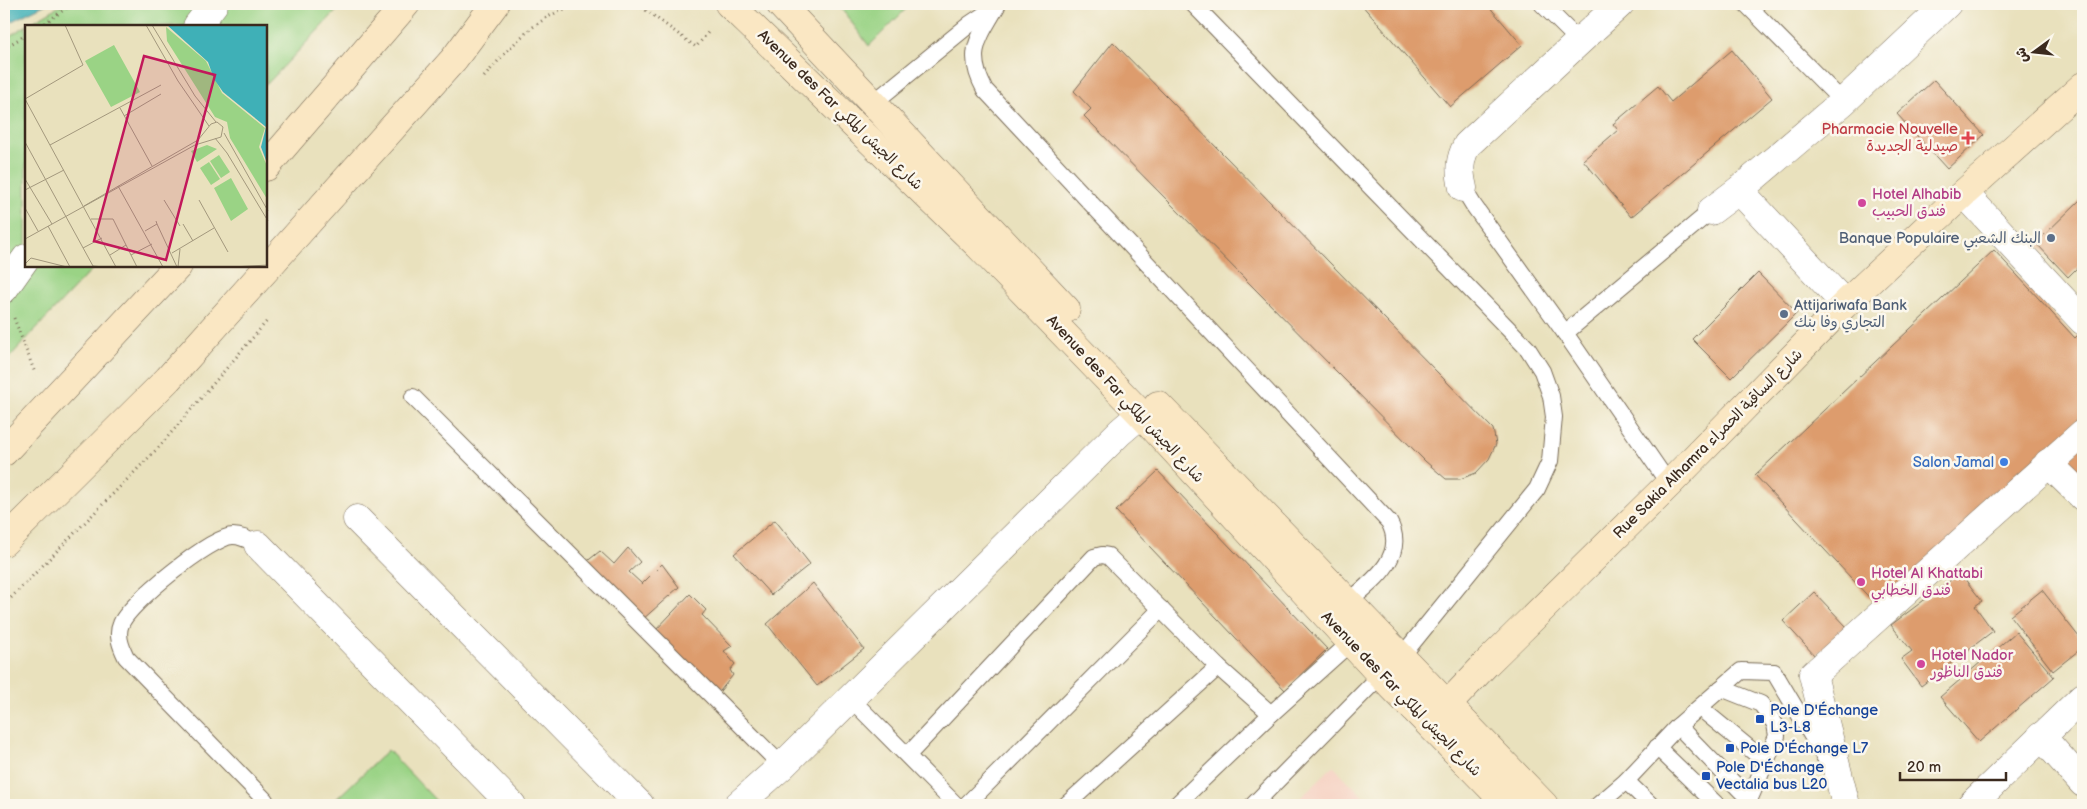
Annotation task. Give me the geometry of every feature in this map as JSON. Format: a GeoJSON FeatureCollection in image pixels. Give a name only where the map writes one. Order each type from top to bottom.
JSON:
{"type":"FeatureCollection","features":[{"type":"Feature","properties":{"kind":"main road"},"geometry":{"type":"LineString","coordinates":[[268,166],[406,4]]}},
{"type":"Feature","properties":{"kind":"main road"},"geometry":{"type":"LineString","coordinates":[[268,267],[454,59],[495,4]]}},
{"type":"Feature","properties":{"kind":"main road","name":"Avenue des Far شارع الجيش الملكي"},"geometry":{"type":"LineString","coordinates":[[730,4],[978,245],[1141,414],[1381,676],[1438,715],[1544,805]]}},
{"type":"Feature","properties":{"kind":"main road","name":"Avenue des Far شارع الجيش الملكي"},"geometry":{"type":"LineString","coordinates":[[780,4],[1132,379],[1401,658],[1438,715],[1508,805]]}},
{"type":"Feature","properties":{"kind":"main road","name":"Rue Sakia Alhamra شارع الساقية الحمراء"},"geometry":{"type":"LineString","coordinates":[[1438,715],[1486,664],[1669,484],[1845,304],[2083,86]]}},
{"type":"Feature","properties":{"kind":"main road"},"geometry":{"type":"LineString","coordinates":[[4,452],[176,268]]}},
{"type":"Feature","properties":{"kind":"main road"},"geometry":{"type":"LineString","coordinates":[[4,542],[168,379],[267,268]]}},
{"type":"Feature","properties":{"kind":"street"},"geometry":{"type":"LineString","coordinates":[[198,25],[214,4]]}},
{"type":"Feature","properties":{"kind":"street"},"geometry":{"type":"LineString","coordinates":[[1463,188],[1459,172],[1460,158],[1467,144],[1578,40],[1620,4]]}},
{"type":"Feature","properties":{"kind":"street"},"geometry":{"type":"LineString","coordinates":[[1711,210],[1739,190],[1843,102],[1947,4]]}},
{"type":"Feature","properties":{"kind":"street"},"geometry":{"type":"LineString","coordinates":[[1739,190],[1845,304]]}},
{"type":"Feature","properties":{"kind":"street"},"geometry":{"type":"LineString","coordinates":[[1964,193],[2083,321]]}},
{"type":"Feature","properties":{"kind":"street"},"geometry":{"type":"LineString","coordinates":[[7,299],[25,260]]}},
{"type":"Feature","properties":{"kind":"street"},"geometry":{"type":"LineString","coordinates":[[738,805],[782,766],[1106,446],[1141,414]]}},
{"type":"Feature","properties":{"kind":"street"},"geometry":{"type":"LineString","coordinates":[[1844,796],[1813,674],[2083,433]]}},
{"type":"Feature","properties":{"kind":"street"},"geometry":{"type":"LineString","coordinates":[[2048,463],[2083,497]]}},
{"type":"Feature","properties":{"kind":"street"},"geometry":{"type":"LineString","coordinates":[[357,519],[640,805]]}},
{"type":"Feature","properties":{"kind":"street"},"geometry":{"type":"LineString","coordinates":[[258,545],[512,805]]}},
{"type":"Feature","properties":{"kind":"street"},"geometry":{"type":"LineString","coordinates":[[1971,805],[2083,697]]}},
{"type":"Feature","properties":{"kind":"street"},"geometry":{"type":"LineString","coordinates":[[2042,736],[2083,783]]}},
{"type":"Feature","properties":{"kind":"lane"},"geometry":{"type":"LineString","coordinates":[[1193,4],[1528,349],[1542,371],[1551,396],[1554,417],[1550,461],[1538,489],[1401,658]]}},
{"type":"Feature","properties":{"kind":"lane"},"geometry":{"type":"LineString","coordinates":[[1542,4],[1578,40]]}},
{"type":"Feature","properties":{"kind":"lane"},"geometry":{"type":"LineString","coordinates":[[1746,4],[1843,102]]}},
{"type":"Feature","properties":{"kind":"lane"},"geometry":{"type":"LineString","coordinates":[[872,104],[970,24],[999,5]]}},
{"type":"Feature","properties":{"kind":"lane"},"geometry":{"type":"LineString","coordinates":[[999,5],[978,39],[974,58],[978,76],[985,90],[1389,522],[1394,536],[1394,554],[1374,580],[1348,602]]}},
{"type":"Feature","properties":{"kind":"lane"},"geometry":{"type":"LineString","coordinates":[[1463,188],[1669,484]]}},
{"type":"Feature","properties":{"kind":"lane"},"geometry":{"type":"LineString","coordinates":[[1565,334],[1711,210]]}},
{"type":"Feature","properties":{"kind":"lane"},"geometry":{"type":"LineString","coordinates":[[413,397],[782,766]]}},
{"type":"Feature","properties":{"kind":"lane"},"geometry":{"type":"LineString","coordinates":[[258,545],[244,537],[232,536],[217,540],[185,561],[134,608],[121,624],[119,636],[126,657],[265,800]]}},
{"type":"Feature","properties":{"kind":"lane"},"geometry":{"type":"LineString","coordinates":[[908,755],[1094,557],[1102,555],[1108,556],[1218,666],[1271,714]]}},
{"type":"Feature","properties":{"kind":"lane"},"geometry":{"type":"LineString","coordinates":[[966,805],[1161,609]]}},
{"type":"Feature","properties":{"kind":"lane"},"geometry":{"type":"LineString","coordinates":[[1176,805],[1271,714],[1351,642]]}},
{"type":"Feature","properties":{"kind":"lane"},"geometry":{"type":"LineString","coordinates":[[1066,805],[1218,666]]}},
{"type":"Feature","properties":{"kind":"lane"},"geometry":{"type":"LineString","coordinates":[[1599,805],[1626,782],[1678,726],[1741,671],[1774,672],[1844,796]]}},
{"type":"Feature","properties":{"kind":"lane"},"geometry":{"type":"LineString","coordinates":[[1253,805],[1381,676]]}},
{"type":"Feature","properties":{"kind":"lane"},"geometry":{"type":"LineString","coordinates":[[1678,726],[1749,802],[1777,736],[1775,724],[1761,704],[1722,688]]}},
{"type":"Feature","properties":{"kind":"lane"},"geometry":{"type":"LineString","coordinates":[[850,698],[956,805]]}},
{"type":"Feature","properties":{"kind":"lane"},"geometry":{"type":"LineString","coordinates":[[1700,708],[1766,762]]}},
{"type":"Feature","properties":{"kind":"lane"},"geometry":{"type":"LineString","coordinates":[[1657,747],[1718,805]]}},
{"type":"Feature","properties":{"kind":"lane"},"geometry":{"type":"LineString","coordinates":[[1626,782],[1651,805]]}},
{"type":"Feature","properties":{"kind":"path"},"geometry":{"type":"LineString","coordinates":[[42,25],[72,4]]}},
{"type":"Feature","properties":{"kind":"path"},"geometry":{"type":"LineString","coordinates":[[481,80],[512,46],[541,21],[559,12],[584,4]]}},
{"type":"Feature","properties":{"kind":"path"},"geometry":{"type":"LineString","coordinates":[[632,4],[644,8],[696,47],[730,4]]}},
{"type":"Feature","properties":{"kind":"path"},"geometry":{"type":"LineString","coordinates":[[4,48],[25,36]]}},
{"type":"Feature","properties":{"kind":"path"},"geometry":{"type":"LineString","coordinates":[[7,299],[38,380],[54,400]]}},
{"type":"Feature","properties":{"kind":"path"},"geometry":{"type":"LineString","coordinates":[[4,605],[159,447],[272,315]]}},
{"type":"Feature","properties":{"kind":"shaded area"},"geometry":{"type":"Polygon","coordinates":[[[1333,766],[1372,805],[1293,805],[1333,766]]]}},
{"type":"Feature","properties":{"kind":"green space"},"geometry":{"type":"Polygon","coordinates":[[[63,4],[343,4],[268,83],[268,25],[28,25],[63,4]]]}},
{"type":"Feature","properties":{"kind":"green space"},"geometry":{"type":"Polygon","coordinates":[[[838,4],[911,4],[869,46],[838,4]]]}},
{"type":"Feature","properties":{"kind":"green space"},"geometry":{"type":"Polygon","coordinates":[[[25,27],[25,268],[93,268],[4,363],[4,39],[25,27]]]}},
{"type":"Feature","properties":{"kind":"green space"},"geometry":{"type":"Polygon","coordinates":[[[388,750],[440,805],[330,805],[388,750]]]}},
{"type":"Feature","properties":{"kind":"water"},"geometry":{"type":"Polygon","coordinates":[[[4,4],[46,4],[4,25],[4,4]]]}},
{"type":"Feature","properties":{"kind":"building"},"geometry":{"type":"Polygon","coordinates":[[[1361,4],[1487,4],[1522,45],[1450,107],[1361,4]]]}},
{"type":"Feature","properties":{"kind":"building"},"geometry":{"type":"Polygon","coordinates":[[[1113,42],[1493,429],[1496,444],[1489,459],[1476,473],[1460,479],[1446,479],[1425,461],[1084,116],[1091,109],[1074,91],[1113,42]]]}},
{"type":"Feature","properties":{"kind":"building"},"geometry":{"type":"Polygon","coordinates":[[[1732,50],[1772,98],[1631,217],[1583,160],[1618,130],[1613,124],[1658,86],[1671,102],[1732,50]]]}},
{"type":"Feature","properties":{"kind":"building"},"geometry":{"type":"Polygon","coordinates":[[[1934,80],[1984,135],[1947,169],[1897,114],[1934,80]]]}},
{"type":"Feature","properties":{"kind":"building"},"geometry":{"type":"Polygon","coordinates":[[[2083,197],[2083,262],[2068,277],[2036,243],[2083,197]]]}},
{"type":"Feature","properties":{"kind":"building"},"geometry":{"type":"Polygon","coordinates":[[[1994,250],[2075,338],[2081,332],[2083,334],[2083,417],[1879,608],[1755,475],[1994,250]]]}},
{"type":"Feature","properties":{"kind":"building"},"geometry":{"type":"Polygon","coordinates":[[[1758,273],[1797,313],[1731,378],[1692,339],[1758,273]]]}},
{"type":"Feature","properties":{"kind":"building"},"geometry":{"type":"Polygon","coordinates":[[[2083,442],[2083,481],[2061,461],[2083,442]]]}},
{"type":"Feature","properties":{"kind":"building"},"geometry":{"type":"Polygon","coordinates":[[[1158,471],[1327,649],[1285,690],[1116,511],[1158,471]]]}},
{"type":"Feature","properties":{"kind":"building"},"geometry":{"type":"Polygon","coordinates":[[[775,520],[810,564],[771,595],[734,554],[775,520]]]}},
{"type":"Feature","properties":{"kind":"building"},"geometry":{"type":"Polygon","coordinates":[[[628,548],[640,562],[629,572],[642,584],[662,564],[679,587],[642,620],[585,563],[600,551],[614,564],[628,548]]]}},
{"type":"Feature","properties":{"kind":"building"},"geometry":{"type":"Polygon","coordinates":[[[1960,573],[1982,601],[1975,606],[1993,631],[1921,686],[1901,659],[1912,651],[1891,625],[1960,573]]]}},
{"type":"Feature","properties":{"kind":"building"},"geometry":{"type":"Polygon","coordinates":[[[813,583],[864,649],[817,686],[767,624],[813,583]]]}},
{"type":"Feature","properties":{"kind":"building"},"geometry":{"type":"Polygon","coordinates":[[[2042,590],[2083,642],[2083,647],[2053,671],[2010,616],[2042,590]]]}},
{"type":"Feature","properties":{"kind":"building"},"geometry":{"type":"Polygon","coordinates":[[[1814,592],[1847,627],[1815,656],[1783,621],[1814,592]]]}},
{"type":"Feature","properties":{"kind":"building"},"geometry":{"type":"Polygon","coordinates":[[[690,594],[706,610],[702,615],[732,646],[724,651],[735,664],[730,670],[733,675],[716,696],[654,632],[690,594]]]}},
{"type":"Feature","properties":{"kind":"building"},"geometry":{"type":"Polygon","coordinates":[[[2016,632],[2054,677],[1979,742],[1940,697],[2016,632]]]}},
{"type":"Feature","properties":{"kind":"place","name":"Pharmacie Nouvelle صيدلية الجديدة"},"geometry":{"type":"Point","coordinates":[1968,138]}},
{"type":"Feature","properties":{"kind":"place","name":"Hotel Alhabib فندق الحبيب"},"geometry":{"type":"Point","coordinates":[1862,203]}},
{"type":"Feature","properties":{"kind":"place","name":"Banque Populaire البنك الشعبي"},"geometry":{"type":"Point","coordinates":[2051,238]}},
{"type":"Feature","properties":{"kind":"place","name":"Attijariwafa Bank التجاري وفا بنك"},"geometry":{"type":"Point","coordinates":[1784,314]}},
{"type":"Feature","properties":{"kind":"place","name":"Salon Jamal"},"geometry":{"type":"Point","coordinates":[2004,462]}},
{"type":"Feature","properties":{"kind":"place","name":"Hotel Al Khattabi فندق الخطابي"},"geometry":{"type":"Point","coordinates":[1861,582]}},
{"type":"Feature","properties":{"kind":"place","name":"Hotel Nador فندق الناظور"},"geometry":{"type":"Point","coordinates":[1921,664]}},
{"type":"Feature","properties":{"kind":"place","name":"Pole D'Échange L3-L8"},"geometry":{"type":"Point","coordinates":[1760,719]}},
{"type":"Feature","properties":{"kind":"place","name":"Pole D'Échange L7"},"geometry":{"type":"Point","coordinates":[1730,748]}},
{"type":"Feature","properties":{"kind":"place","name":"Pole D'Échange Vectalia bus L20"},"geometry":{"type":"Point","coordinates":[1706,776]}}]}
